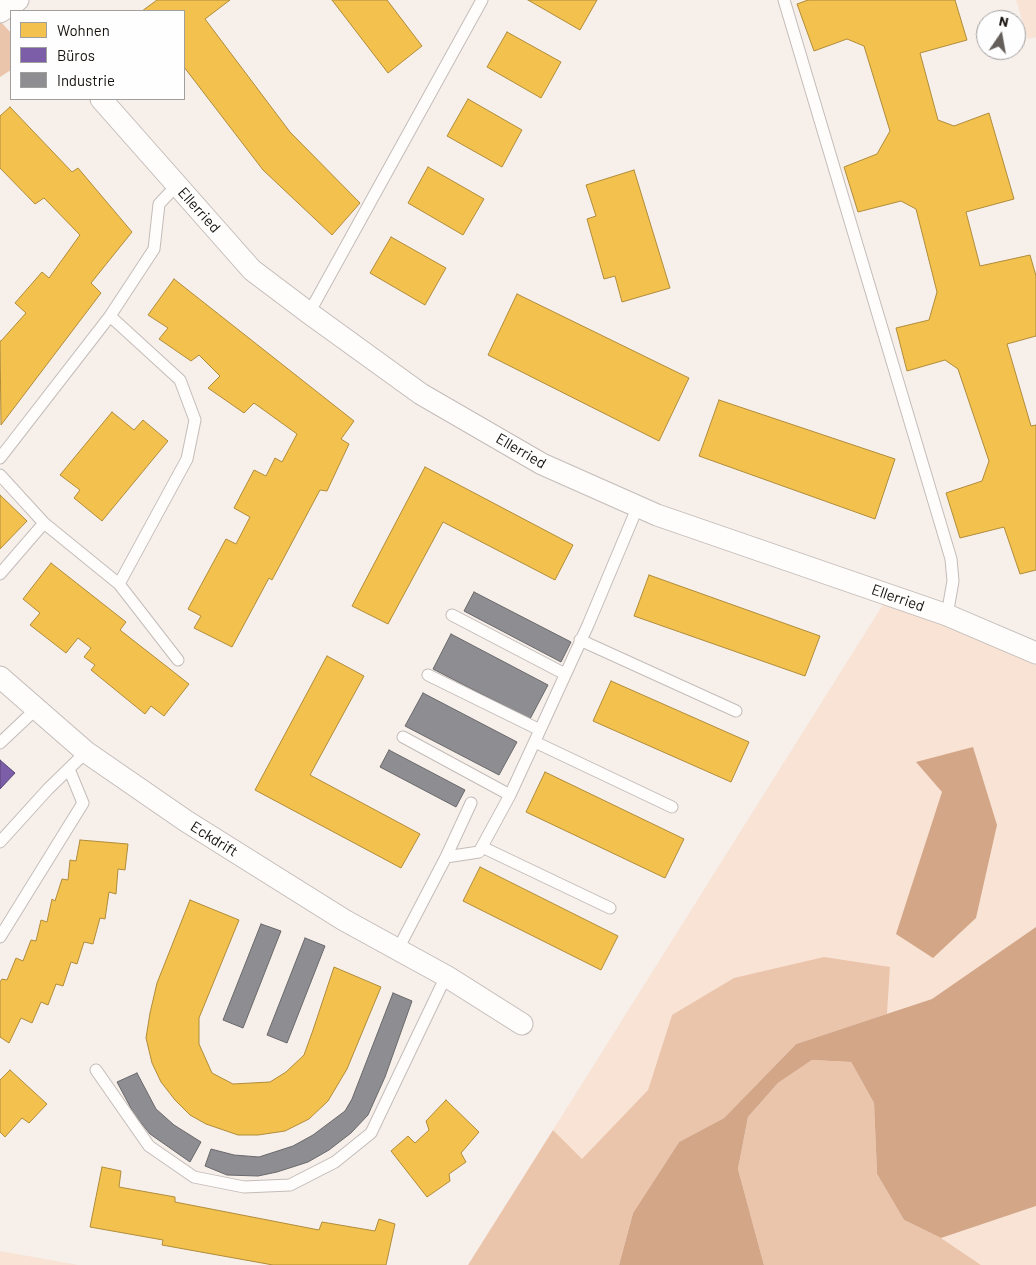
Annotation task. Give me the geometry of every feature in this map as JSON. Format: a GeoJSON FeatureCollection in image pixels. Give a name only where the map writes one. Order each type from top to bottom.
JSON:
{"type":"FeatureCollection","features":[{"type":"Feature","properties":{"kind":"street","name":"Ellerried"},"geometry":{"type":"LineString","coordinates":[[102,100],[252,270],[421,394],[542,464],[666,518],[947,615],[1036,653]]}},
{"type":"Feature","properties":{"kind":"street","name":"Eckdrift"},"geometry":{"type":"LineString","coordinates":[[0,677],[86,752],[186,821],[344,920],[446,976],[522,1024]]}},
{"type":"Feature","properties":{"kind":"lane"},"geometry":{"type":"LineString","coordinates":[[309,313],[390,170],[482,0]]}},
{"type":"Feature","properties":{"kind":"lane"},"geometry":{"type":"LineString","coordinates":[[784,0],[951,559],[953,582],[947,615]]}},
{"type":"Feature","properties":{"kind":"lane"},"geometry":{"type":"LineString","coordinates":[[0,458],[110,316],[154,249],[159,204],[177,185]]}},
{"type":"Feature","properties":{"kind":"lane"},"geometry":{"type":"LineString","coordinates":[[110,316],[180,380],[195,420],[187,459],[119,584]]}},
{"type":"Feature","properties":{"kind":"lane"},"geometry":{"type":"LineString","coordinates":[[0,475],[44,523],[119,584],[178,660]]}},
{"type":"Feature","properties":{"kind":"lane"},"geometry":{"type":"LineString","coordinates":[[446,857],[479,852],[482,847],[510,795],[535,742],[638,506]]}},
{"type":"Feature","properties":{"kind":"lane"},"geometry":{"type":"LineString","coordinates":[[0,574],[44,523]]}},
{"type":"Feature","properties":{"kind":"lane"},"geometry":{"type":"LineString","coordinates":[[452,615],[565,674]]}},
{"type":"Feature","properties":{"kind":"lane"},"geometry":{"type":"LineString","coordinates":[[580,640],[736,711]]}},
{"type":"Feature","properties":{"kind":"lane"},"geometry":{"type":"LineString","coordinates":[[428,674],[540,730]]}},
{"type":"Feature","properties":{"kind":"lane"},"geometry":{"type":"LineString","coordinates":[[0,743],[36,709]]}},
{"type":"Feature","properties":{"kind":"lane"},"geometry":{"type":"LineString","coordinates":[[403,737],[510,795]]}},
{"type":"Feature","properties":{"kind":"lane"},"geometry":{"type":"LineString","coordinates":[[535,742],[672,807]]}},
{"type":"Feature","properties":{"kind":"lane"},"geometry":{"type":"LineString","coordinates":[[0,842],[86,752]]}},
{"type":"Feature","properties":{"kind":"lane"},"geometry":{"type":"LineString","coordinates":[[0,937],[83,803],[69,769]]}},
{"type":"Feature","properties":{"kind":"lane"},"geometry":{"type":"LineString","coordinates":[[398,950],[446,857],[471,803]]}},
{"type":"Feature","properties":{"kind":"lane"},"geometry":{"type":"LineString","coordinates":[[482,847],[610,908]]}},
{"type":"Feature","properties":{"kind":"lane"},"geometry":{"type":"LineString","coordinates":[[96,1070],[149,1146],[194,1177],[244,1187],[290,1185],[335,1162],[370,1133],[446,976]]}},
{"type":"Feature","properties":{"kind":"shaded area"},"geometry":{"type":"Polygon","coordinates":[[[1016,0],[1036,0],[1036,37],[1028,39],[1026,32],[1026,10],[1019,10],[1016,0]]]}},
{"type":"Feature","properties":{"kind":"shaded area"},"geometry":{"type":"Polygon","coordinates":[[[0,21],[10,32],[10,71],[0,77],[0,21]]]}},
{"type":"Feature","properties":{"kind":"shaded area"},"geometry":{"type":"Polygon","coordinates":[[[889,595],[1036,653],[1036,927],[932,999],[887,1014],[890,967],[672,1015],[648,1090],[582,1160],[553,1130],[889,595]]]}},
{"type":"Feature","properties":{"kind":"shaded area"},"geometry":{"type":"Polygon","coordinates":[[[973,747],[997,825],[976,918],[933,958],[896,934],[942,792],[916,762],[973,747]]]}},
{"type":"Feature","properties":{"kind":"shaded area"},"geometry":{"type":"Polygon","coordinates":[[[1036,927],[1036,1206],[941,1238],[904,1220],[877,1174],[874,1103],[851,1062],[812,1060],[778,1083],[748,1117],[738,1169],[764,1265],[619,1265],[633,1213],[679,1142],[724,1118],[796,1044],[932,999],[1036,927]]]}},
{"type":"Feature","properties":{"kind":"shaded area"},"geometry":{"type":"Polygon","coordinates":[[[824,957],[890,967],[887,1014],[796,1044],[724,1118],[679,1142],[633,1213],[619,1265],[468,1265],[553,1130],[582,1159],[648,1090],[672,1015],[734,978],[824,957]]]}},
{"type":"Feature","properties":{"kind":"shaded area"},"geometry":{"type":"Polygon","coordinates":[[[812,1060],[851,1062],[874,1103],[877,1174],[904,1220],[941,1238],[981,1265],[764,1265],[738,1169],[748,1117],[778,1083],[812,1060]]]}},
{"type":"Feature","properties":{"kind":"shaded area"},"geometry":{"type":"Polygon","coordinates":[[[1036,1206],[1036,1265],[981,1265],[941,1238],[1036,1206]]]}},
{"type":"Feature","properties":{"kind":"shaded area"},"geometry":{"type":"Polygon","coordinates":[[[0,1251],[78,1265],[0,1265],[0,1251]]]}},
{"type":"Feature","properties":{"kind":"building: Wohnen"},"geometry":{"type":"Polygon","coordinates":[[[157,0],[230,0],[205,19],[290,132],[360,203],[332,235],[263,170],[185,68],[185,10],[143,10],[157,0]]]}},
{"type":"Feature","properties":{"kind":"building: Wohnen"},"geometry":{"type":"Polygon","coordinates":[[[332,0],[387,0],[422,46],[388,73],[332,0]]]}},
{"type":"Feature","properties":{"kind":"building: Wohnen"},"geometry":{"type":"Polygon","coordinates":[[[528,0],[597,0],[580,30],[528,0]]]}},
{"type":"Feature","properties":{"kind":"building: Wohnen"},"geometry":{"type":"Polygon","coordinates":[[[808,0],[955,0],[967,40],[920,53],[938,120],[954,126],[989,113],[1014,199],[966,212],[980,266],[1030,255],[1036,276],[1036,336],[1007,344],[1031,426],[1036,425],[1036,570],[1020,574],[1004,527],[960,538],[946,493],[982,481],[989,461],[958,369],[945,360],[907,371],[896,328],[929,320],[937,292],[916,209],[901,201],[858,212],[844,167],[877,154],[890,131],[864,46],[847,39],[814,51],[797,4],[808,0]]]}},
{"type":"Feature","properties":{"kind":"building: Wohnen"},"geometry":{"type":"Polygon","coordinates":[[[507,32],[561,62],[541,98],[487,67],[507,32]]]}},
{"type":"Feature","properties":{"kind":"building: Wohnen"},"geometry":{"type":"Polygon","coordinates":[[[468,99],[522,130],[502,167],[447,136],[468,99]]]}},
{"type":"Feature","properties":{"kind":"building: Wohnen"},"geometry":{"type":"Polygon","coordinates":[[[10,107],[72,172],[78,168],[132,232],[91,283],[101,293],[1,425],[0,341],[26,313],[15,303],[42,272],[49,278],[80,235],[44,198],[35,204],[0,168],[0,116],[10,107]]]}},
{"type":"Feature","properties":{"kind":"building: Wohnen"},"geometry":{"type":"Polygon","coordinates":[[[428,167],[484,199],[463,235],[408,203],[428,167]]]}},
{"type":"Feature","properties":{"kind":"building: Wohnen"},"geometry":{"type":"Polygon","coordinates":[[[634,170],[670,288],[622,302],[615,276],[604,279],[587,219],[596,216],[586,185],[634,170]]]}},
{"type":"Feature","properties":{"kind":"building: Wohnen"},"geometry":{"type":"Polygon","coordinates":[[[391,237],[446,268],[425,305],[370,273],[391,237]]]}},
{"type":"Feature","properties":{"kind":"building: Wohnen"},"geometry":{"type":"Polygon","coordinates":[[[174,279],[354,421],[341,439],[349,444],[327,491],[320,490],[272,580],[269,578],[232,647],[194,628],[201,616],[188,609],[226,539],[236,544],[250,517],[234,508],[254,470],[266,476],[275,458],[282,462],[297,434],[254,403],[244,413],[208,388],[220,376],[199,355],[191,361],[159,339],[168,328],[148,315],[174,279]]]}},
{"type":"Feature","properties":{"kind":"building: Wohnen"},"geometry":{"type":"Polygon","coordinates":[[[517,294],[689,378],[659,441],[488,355],[517,294]]]}},
{"type":"Feature","properties":{"kind":"building: Wohnen"},"geometry":{"type":"Polygon","coordinates":[[[719,400],[895,459],[875,519],[699,456],[719,400]]]}},
{"type":"Feature","properties":{"kind":"building: Wohnen"},"geometry":{"type":"Polygon","coordinates":[[[112,412],[134,430],[143,420],[168,441],[102,521],[74,498],[80,490],[60,475],[112,412]]]}},
{"type":"Feature","properties":{"kind":"building: Wohnen"},"geometry":{"type":"Polygon","coordinates":[[[425,467],[573,545],[555,580],[443,522],[388,624],[352,606],[425,467]]]}},
{"type":"Feature","properties":{"kind":"building: Wohnen"},"geometry":{"type":"Polygon","coordinates":[[[0,495],[27,521],[0,549],[0,495]]]}},
{"type":"Feature","properties":{"kind":"building: Wohnen"},"geometry":{"type":"Polygon","coordinates":[[[51,563],[126,622],[120,630],[189,684],[164,716],[151,706],[145,714],[91,670],[95,665],[84,657],[91,648],[78,638],[66,653],[30,625],[40,613],[23,599],[51,563]]]}},
{"type":"Feature","properties":{"kind":"building: Wohnen"},"geometry":{"type":"Polygon","coordinates":[[[649,575],[820,636],[805,676],[634,616],[649,575]]]}},
{"type":"Feature","properties":{"kind":"building: Wohnen"},"geometry":{"type":"Polygon","coordinates":[[[327,656],[364,676],[310,775],[420,834],[401,868],[255,790],[327,656]]]}},
{"type":"Feature","properties":{"kind":"building: Wohnen"},"geometry":{"type":"Polygon","coordinates":[[[611,681],[749,742],[731,782],[593,721],[611,681]]]}},
{"type":"Feature","properties":{"kind":"building: Wohnen"},"geometry":{"type":"Polygon","coordinates":[[[545,772],[684,839],[665,878],[526,812],[545,772]]]}},
{"type":"Feature","properties":{"kind":"building: Wohnen"},"geometry":{"type":"Polygon","coordinates":[[[80,840],[128,844],[125,870],[118,869],[116,894],[109,892],[105,919],[100,918],[93,944],[84,942],[77,964],[71,962],[63,986],[56,984],[48,1005],[41,1002],[32,1023],[21,1018],[9,1043],[0,1037],[0,982],[2,979],[7,980],[16,958],[23,961],[31,940],[36,941],[41,920],[47,922],[52,899],[55,901],[62,879],[68,880],[70,860],[76,861],[80,840]]]}},
{"type":"Feature","properties":{"kind":"building: Wohnen"},"geometry":{"type":"Polygon","coordinates":[[[480,867],[618,936],[601,970],[463,901],[480,867]]]}},
{"type":"Feature","properties":{"kind":"building: Wohnen"},"geometry":{"type":"Polygon","coordinates":[[[190,900],[239,920],[199,1018],[199,1044],[212,1073],[233,1084],[270,1082],[286,1072],[304,1055],[334,967],[381,987],[347,1069],[328,1101],[309,1119],[285,1131],[258,1135],[238,1135],[206,1124],[190,1115],[175,1100],[161,1082],[152,1063],[146,1038],[150,1013],[157,983],[190,900]]]}},
{"type":"Feature","properties":{"kind":"building: Wohnen"},"geometry":{"type":"Polygon","coordinates":[[[10,1070],[47,1104],[29,1123],[22,1118],[5,1137],[0,1132],[0,1080],[10,1070]]]}},
{"type":"Feature","properties":{"kind":"building: Wohnen"},"geometry":{"type":"Polygon","coordinates":[[[446,1100],[479,1132],[461,1153],[466,1162],[449,1174],[450,1181],[427,1197],[391,1151],[408,1136],[415,1143],[429,1130],[426,1121],[446,1100]]]}},
{"type":"Feature","properties":{"kind":"building: Wohnen"},"geometry":{"type":"Polygon","coordinates":[[[102,1167],[121,1171],[119,1187],[175,1197],[175,1202],[319,1230],[322,1222],[375,1231],[379,1219],[395,1224],[386,1265],[273,1265],[162,1245],[163,1240],[90,1227],[102,1167]]]}},
{"type":"Feature","properties":{"kind":"building: Büros"},"geometry":{"type":"Polygon","coordinates":[[[0,760],[15,773],[0,789],[0,760]]]}},
{"type":"Feature","properties":{"kind":"building: Industrie"},"geometry":{"type":"Polygon","coordinates":[[[474,592],[571,642],[561,662],[464,611],[474,592]]]}},
{"type":"Feature","properties":{"kind":"building: Industrie"},"geometry":{"type":"Polygon","coordinates":[[[451,634],[548,685],[530,719],[433,669],[451,634]]]}},
{"type":"Feature","properties":{"kind":"building: Industrie"},"geometry":{"type":"Polygon","coordinates":[[[423,693],[517,742],[499,775],[405,726],[423,693]]]}},
{"type":"Feature","properties":{"kind":"building: Industrie"},"geometry":{"type":"Polygon","coordinates":[[[389,750],[465,790],[456,807],[380,767],[389,750]]]}},
{"type":"Feature","properties":{"kind":"building: Industrie"},"geometry":{"type":"Polygon","coordinates":[[[261,924],[281,931],[243,1028],[223,1020],[261,924]]]}},
{"type":"Feature","properties":{"kind":"building: Industrie"},"geometry":{"type":"Polygon","coordinates":[[[305,938],[325,946],[287,1043],[267,1035],[305,938]]]}},
{"type":"Feature","properties":{"kind":"building: Industrie"},"geometry":{"type":"Polygon","coordinates":[[[393,993],[412,1001],[385,1077],[368,1115],[351,1133],[329,1150],[308,1162],[277,1172],[258,1176],[227,1175],[205,1166],[211,1149],[234,1155],[259,1157],[293,1146],[313,1135],[345,1111],[352,1099],[393,993]]]}},
{"type":"Feature","properties":{"kind":"building: Industrie"},"geometry":{"type":"Polygon","coordinates":[[[137,1073],[156,1109],[174,1125],[201,1142],[190,1162],[150,1134],[134,1114],[117,1082],[137,1073]]]}}]}
